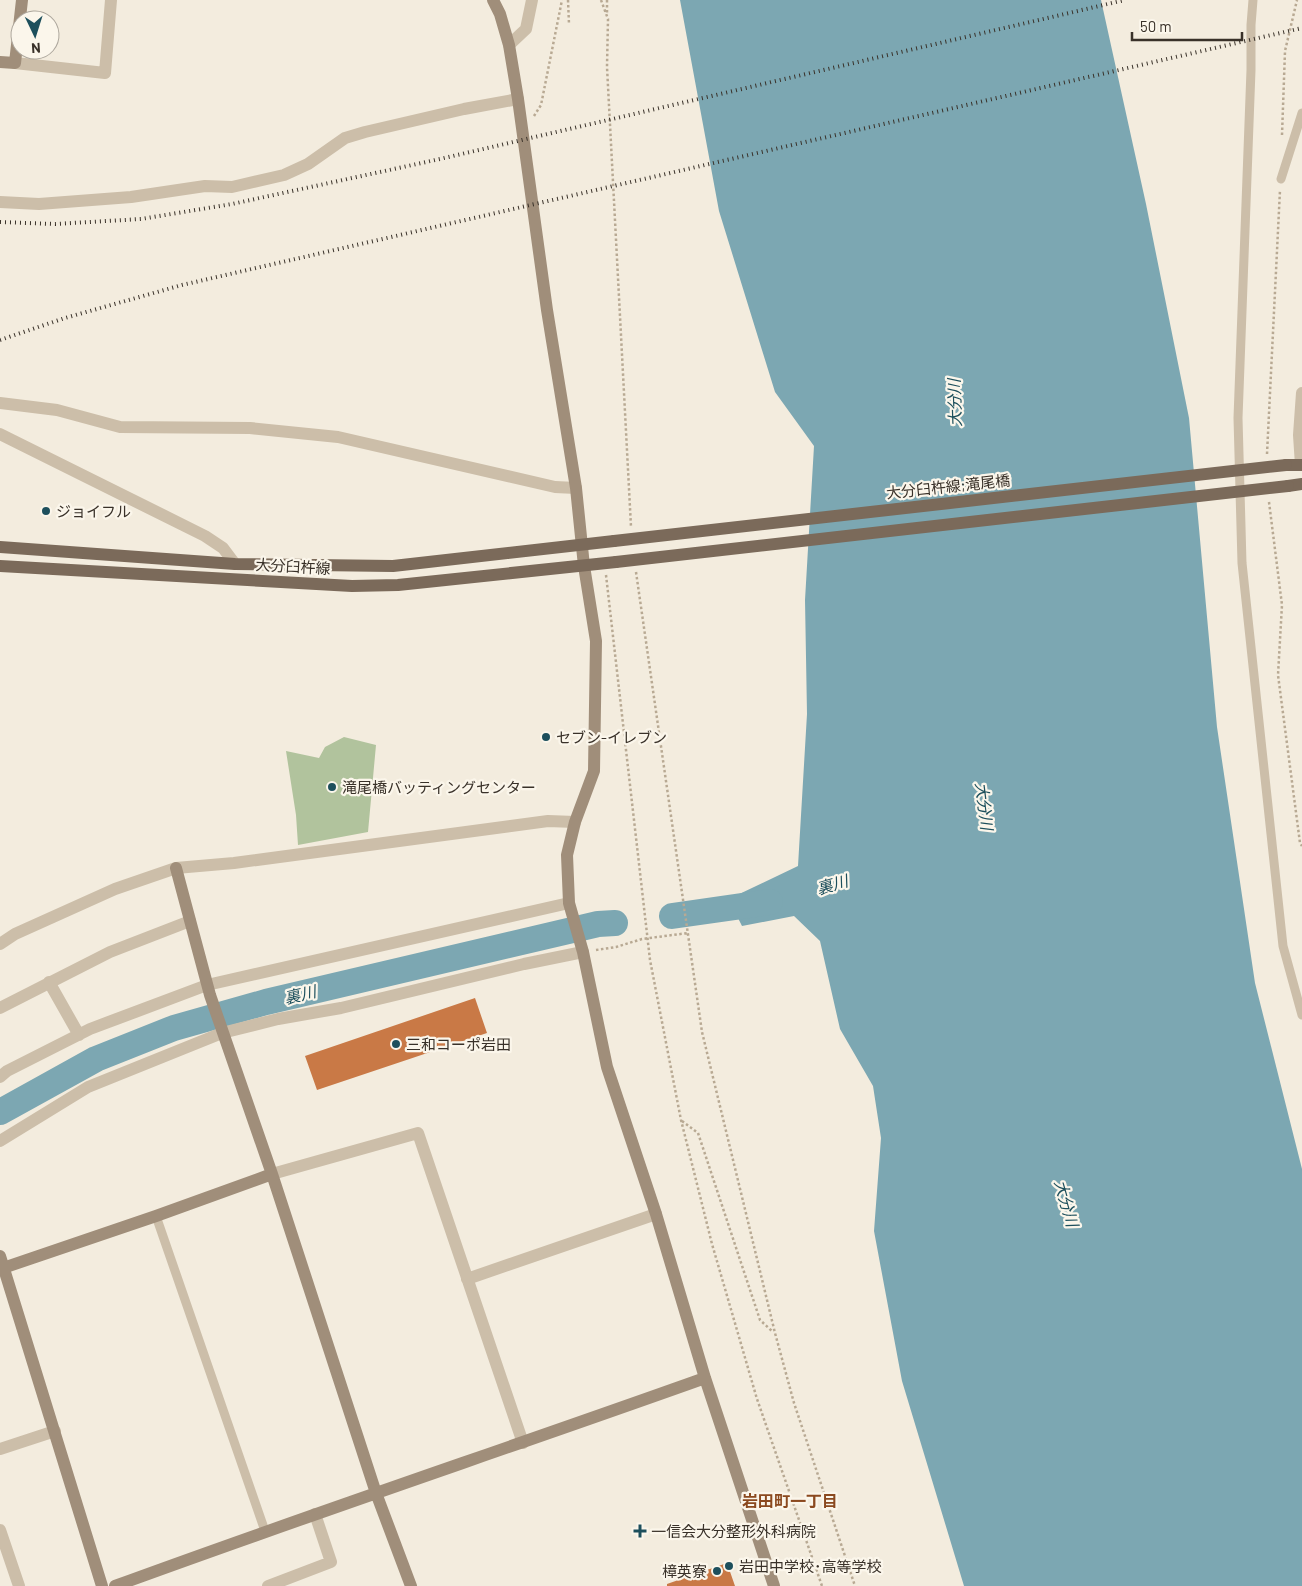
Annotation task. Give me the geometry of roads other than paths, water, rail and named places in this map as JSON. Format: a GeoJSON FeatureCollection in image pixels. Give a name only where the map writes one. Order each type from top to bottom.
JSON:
{"type":"FeatureCollection","features":[{"type":"Feature","properties":{"kind":"main road","name":"大分臼杵線;滝尾橋"},"geometry":{"type":"LineString","coordinates":[[583,544],[1301,465]]}},
{"type":"Feature","properties":{"kind":"main road","name":"大分臼杵線"},"geometry":{"type":"LineString","coordinates":[[0,566],[352,586],[398,585],[584,566],[1302,484]]}},
{"type":"Feature","properties":{"kind":"main road","name":"大分臼杵線"},"geometry":{"type":"LineString","coordinates":[[0,547],[235,564],[393,566],[583,544]]}},
{"type":"Feature","properties":{"kind":"street"},"geometry":{"type":"LineString","coordinates":[[15,64],[22,0]]}},
{"type":"Feature","properties":{"kind":"street"},"geometry":{"type":"LineString","coordinates":[[0,62],[105,73],[111,0]]}},
{"type":"Feature","properties":{"kind":"street"},"geometry":{"type":"LineString","coordinates":[[493,0],[500,14],[509,45],[518,99],[547,310],[576,488],[584,566],[596,641],[594,771],[575,822],[567,855],[569,903],[582,949],[607,1067],[656,1214],[706,1378],[774,1586]]}},
{"type":"Feature","properties":{"kind":"street"},"geometry":{"type":"LineString","coordinates":[[509,45],[526,29],[532,0]]}},
{"type":"Feature","properties":{"kind":"street"},"geometry":{"type":"LineString","coordinates":[[0,202],[40,204],[131,197],[205,186],[232,187],[292,171],[308,164],[345,138],[464,109],[518,99]]}},
{"type":"Feature","properties":{"kind":"street"},"geometry":{"type":"LineString","coordinates":[[1301,465],[1299,435],[1302,393]]}},
{"type":"Feature","properties":{"kind":"street"},"geometry":{"type":"LineString","coordinates":[[0,403],[57,410],[120,427],[250,428],[338,438],[555,487],[576,488]]}},
{"type":"Feature","properties":{"kind":"street"},"geometry":{"type":"LineString","coordinates":[[0,434],[206,536],[223,548],[235,564]]}},
{"type":"Feature","properties":{"kind":"street"},"geometry":{"type":"LineString","coordinates":[[0,944],[15,934],[115,889],[176,868],[234,863],[548,821],[575,822]]}},
{"type":"Feature","properties":{"kind":"street"},"geometry":{"type":"LineString","coordinates":[[176,868],[221,1029],[272,1174],[376,1493],[411,1586]]}},
{"type":"Feature","properties":{"kind":"street"},"geometry":{"type":"LineString","coordinates":[[0,1077],[8,1071],[90,1029],[209,990],[569,903]]}},
{"type":"Feature","properties":{"kind":"street"},"geometry":{"type":"LineString","coordinates":[[0,1008],[110,952],[190,921]]}},
{"type":"Feature","properties":{"kind":"street"},"geometry":{"type":"LineString","coordinates":[[0,1142],[88,1087],[221,1029],[340,1008],[582,949]]}},
{"type":"Feature","properties":{"kind":"street"},"geometry":{"type":"LineString","coordinates":[[48,982],[80,1035]]}},
{"type":"Feature","properties":{"kind":"street"},"geometry":{"type":"LineString","coordinates":[[102,1586],[2,1264],[156,1216],[272,1174],[418,1133],[522,1443]]}},
{"type":"Feature","properties":{"kind":"street"},"geometry":{"type":"LineString","coordinates":[[467,1279],[656,1214]]}},
{"type":"Feature","properties":{"kind":"street"},"geometry":{"type":"LineString","coordinates":[[115,1586],[265,1531],[706,1378]]}},
{"type":"Feature","properties":{"kind":"street"},"geometry":{"type":"LineString","coordinates":[[0,1449],[55,1431]]}},
{"type":"Feature","properties":{"kind":"street"},"geometry":{"type":"LineString","coordinates":[[268,1586],[331,1562],[316,1514]]}},
{"type":"Feature","properties":{"kind":"street"},"geometry":{"type":"LineString","coordinates":[[0,1531],[19,1586]]}},
{"type":"Feature","properties":{"kind":"lane"},"geometry":{"type":"LineString","coordinates":[[1254,0],[1251,25],[1252,70],[1238,418],[1242,563],[1283,946],[1302,1014]]}},
{"type":"Feature","properties":{"kind":"lane"},"geometry":{"type":"LineString","coordinates":[[1281,179],[1302,113]]}},
{"type":"Feature","properties":{"kind":"lane"},"geometry":{"type":"LineString","coordinates":[[1302,1004],[1302,1014]]}},
{"type":"Feature","properties":{"kind":"lane"},"geometry":{"type":"LineString","coordinates":[[156,1216],[265,1531]]}},
{"type":"Feature","properties":{"kind":"water","name":"大分川"},"geometry":{"type":"Polygon","coordinates":[[[680,0],[1101,0],[1146,204],[1189,418],[1217,727],[1255,983],[1302,1169],[1302,1586],[964,1586],[902,1381],[874,1231],[881,1138],[873,1086],[840,1029],[820,941],[794,916],[742,926],[737,916],[733,897],[798,866],[807,714],[805,600],[814,446],[775,392],[719,211],[680,0]]]}},
{"type":"Feature","properties":{"kind":"waterway","name":"裏川"},"geometry":{"type":"LineString","coordinates":[[672,916],[770,902]]}},
{"type":"Feature","properties":{"kind":"waterway","name":"裏川"},"geometry":{"type":"LineString","coordinates":[[0,1112],[96,1059],[174,1028],[266,1002],[598,924],[615,923]]}},
{"type":"Feature","properties":{"kind":"railway"},"geometry":{"type":"LineString","coordinates":[[0,222],[55,224],[141,219],[232,204],[440,159],[1125,0]]}},
{"type":"Feature","properties":{"kind":"railway"},"geometry":{"type":"LineString","coordinates":[[0,340],[65,318],[182,285],[1302,28]]}},
{"type":"Feature","properties":{"kind":"place","name":"ジョイフル"},"geometry":{"type":"Point","coordinates":[46,511]}},
{"type":"Feature","properties":{"kind":"place","name":"セブン-イレブン"},"geometry":{"type":"Point","coordinates":[546,737]}},
{"type":"Feature","properties":{"kind":"place","name":"滝尾橋バッティングセンター"},"geometry":{"type":"Point","coordinates":[332,787]}},
{"type":"Feature","properties":{"kind":"place","name":"三和コーポ岩田"},"geometry":{"type":"Point","coordinates":[396,1044]}},
{"type":"Feature","properties":{"kind":"place","name":"一信会大分整形外科病院"},"geometry":{"type":"Point","coordinates":[640,1531]}},
{"type":"Feature","properties":{"kind":"place","name":"岩田中学校･高等学校"},"geometry":{"type":"Point","coordinates":[729,1566]}},
{"type":"Feature","properties":{"kind":"place","name":"樟英寮"},"geometry":{"type":"Point","coordinates":[717,1571]}},
{"type":"Feature","properties":{"kind":"district","name":"岩田町一丁目"},"geometry":{"type":"Point","coordinates":[790,1500]}}]}
